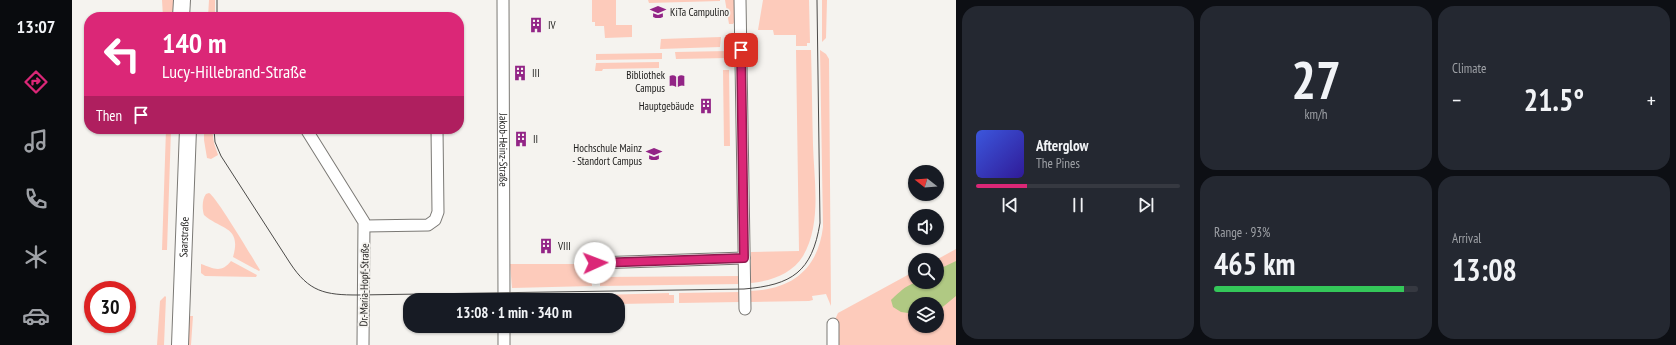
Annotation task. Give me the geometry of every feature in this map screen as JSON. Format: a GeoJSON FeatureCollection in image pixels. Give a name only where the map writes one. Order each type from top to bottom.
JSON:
{"type":"FeatureCollection","features":[{"type":"Feature","properties":{"kind":"highway"},"geometry":{"type":"LineString","coordinates":[[181,12],[182,0]]}},
{"type":"Feature","properties":{"kind":"highway"},"geometry":{"type":"LineString","coordinates":[[191,12],[192,0]]}},
{"type":"Feature","properties":{"kind":"highway","name":"Saarstraße"},"geometry":{"type":"LineString","coordinates":[[171,345],[178,134]]}},
{"type":"Feature","properties":{"kind":"highway","name":"Saarstraße"},"geometry":{"type":"LineString","coordinates":[[180,345],[188,134]]}},
{"type":"Feature","properties":{"kind":"street","name":"Jakob-Heinz-Straße"},"geometry":{"type":"LineString","coordinates":[[503,0],[504,293]]}},
{"type":"Feature","properties":{"kind":"street"},"geometry":{"type":"LineString","coordinates":[[740,0],[745,309]]}},
{"type":"Feature","properties":{"kind":"street","name":"Dr.-Maria-Hopf-Straße"},"geometry":{"type":"LineString","coordinates":[[309,134],[364,219],[363,345]]}},
{"type":"Feature","properties":{"kind":"street"},"geometry":{"type":"LineString","coordinates":[[365,226],[428,225],[435,220],[438,212],[437,134]]}},
{"type":"Feature","properties":{"kind":"street"},"geometry":{"type":"LineString","coordinates":[[595,263],[744,258]]}},
{"type":"Feature","properties":{"kind":"street"},"geometry":{"type":"LineString","coordinates":[[833,324],[833,345]]}},
{"type":"Feature","properties":{"kind":"street"},"geometry":{"type":"LineString","coordinates":[[504,333],[504,345]]}},
{"type":"Feature","properties":{"kind":"shaded area"},"geometry":{"type":"Polygon","coordinates":[[[162,0],[173,0],[173,12],[163,12],[162,0]]]}},
{"type":"Feature","properties":{"kind":"shaded area"},"geometry":{"type":"Polygon","coordinates":[[[209,0],[215,0],[215,12],[208,12],[209,0]]]}},
{"type":"Feature","properties":{"kind":"shaded area"},"geometry":{"type":"Polygon","coordinates":[[[592,0],[616,0],[616,25],[632,25],[632,37],[605,38],[604,26],[595,26],[595,22],[592,22],[592,0]]]}},
{"type":"Feature","properties":{"kind":"shaded area"},"geometry":{"type":"Polygon","coordinates":[[[648,0],[720,0],[720,1],[649,3],[648,0]]]}},
{"type":"Feature","properties":{"kind":"shaded area"},"geometry":{"type":"Polygon","coordinates":[[[725,0],[734,0],[735,21],[733,24],[729,24],[725,0]]]}},
{"type":"Feature","properties":{"kind":"shaded area"},"geometry":{"type":"Polygon","coordinates":[[[763,0],[809,0],[810,43],[807,43],[807,46],[796,46],[796,35],[774,35],[773,30],[758,30],[763,0]]]}},
{"type":"Feature","properties":{"kind":"shaded area"},"geometry":{"type":"Polygon","coordinates":[[[822,0],[827,0],[826,38],[822,42],[822,0]]]}},
{"type":"Feature","properties":{"kind":"shaded area"},"geometry":{"type":"Polygon","coordinates":[[[721,37],[720,47],[660,49],[661,39],[721,37]]]}},
{"type":"Feature","properties":{"kind":"shaded area"},"geometry":{"type":"Polygon","coordinates":[[[796,50],[811,50],[816,202],[813,230],[803,256],[793,268],[780,276],[751,283],[751,252],[799,251],[796,50]]]}},
{"type":"Feature","properties":{"kind":"shaded area"},"geometry":{"type":"Polygon","coordinates":[[[820,50],[826,54],[829,59],[831,306],[826,294],[812,296],[813,300],[809,301],[750,302],[749,291],[764,290],[778,286],[790,281],[800,274],[809,265],[820,242],[823,227],[820,50]]]}},
{"type":"Feature","properties":{"kind":"shaded area"},"geometry":{"type":"Polygon","coordinates":[[[728,51],[728,58],[676,59],[675,52],[728,51]]]}},
{"type":"Feature","properties":{"kind":"shaded area"},"geometry":{"type":"Polygon","coordinates":[[[662,53],[662,59],[596,60],[596,54],[662,53]]]}},
{"type":"Feature","properties":{"kind":"shaded area"},"geometry":{"type":"Polygon","coordinates":[[[659,62],[659,68],[603,69],[602,71],[595,71],[596,63],[659,62]]]}},
{"type":"Feature","properties":{"kind":"shaded area"},"geometry":{"type":"Polygon","coordinates":[[[723,70],[729,70],[730,146],[724,146],[723,70]]]}},
{"type":"Feature","properties":{"kind":"shaded area"},"geometry":{"type":"Polygon","coordinates":[[[166,134],[171,134],[167,250],[162,250],[166,134]]]}},
{"type":"Feature","properties":{"kind":"shaded area"},"geometry":{"type":"Polygon","coordinates":[[[204,134],[213,134],[218,155],[211,159],[207,158],[204,134]]]}},
{"type":"Feature","properties":{"kind":"shaded area"},"geometry":{"type":"Polygon","coordinates":[[[209,193],[226,216],[260,270],[259,271],[233,257],[235,239],[232,234],[204,215],[203,201],[206,194],[209,193]]]}},
{"type":"Feature","properties":{"kind":"shaded area"},"geometry":{"type":"Polygon","coordinates":[[[956,249],[956,345],[833,345],[833,324],[838,313],[908,275],[908,289],[944,289],[944,256],[956,249]]]}},
{"type":"Feature","properties":{"kind":"shaded area"},"geometry":{"type":"Polygon","coordinates":[[[231,261],[257,275],[256,277],[205,276],[201,273],[201,264],[220,269],[224,268],[231,261]]]}},
{"type":"Feature","properties":{"kind":"shaded area"},"geometry":{"type":"Polygon","coordinates":[[[956,261],[956,296],[944,306],[944,297],[908,297],[908,313],[901,312],[893,307],[891,300],[908,286],[908,289],[944,289],[944,267],[956,261]]]}},
{"type":"Feature","properties":{"kind":"shaded area"},"geometry":{"type":"Polygon","coordinates":[[[510,264],[592,264],[592,286],[512,288],[510,264]]]}},
{"type":"Feature","properties":{"kind":"shaded area"},"geometry":{"type":"Polygon","coordinates":[[[740,276],[741,284],[600,286],[600,277],[740,276]]]}},
{"type":"Feature","properties":{"kind":"shaded area"},"geometry":{"type":"Polygon","coordinates":[[[741,292],[740,302],[679,303],[679,293],[741,292]]]}},
{"type":"Feature","properties":{"kind":"shaded area"},"geometry":{"type":"Polygon","coordinates":[[[669,293],[669,295],[674,295],[674,303],[625,304],[625,294],[669,293]]]}},
{"type":"Feature","properties":{"kind":"shaded area"},"geometry":{"type":"Polygon","coordinates":[[[165,296],[164,345],[157,345],[160,301],[165,296]]]}},
{"type":"Feature","properties":{"kind":"shaded area"},"geometry":{"type":"Polygon","coordinates":[[[188,316],[193,316],[191,345],[186,345],[188,316]]]}},
{"type":"Feature","properties":{"kind":"tram line"},"geometry":{"type":"LineString","coordinates":[[217,0],[217,12]]}},
{"type":"Feature","properties":{"kind":"tram line"},"geometry":{"type":"LineString","coordinates":[[214,134],[215,142],[221,156],[297,273],[311,286],[327,293],[358,295],[744,289],[775,284],[797,273],[805,264],[812,253],[820,223],[817,0]]}},
{"type":"Feature","properties":{"kind":"place","name":"KiTa Campulino"},"geometry":{"type":"Point","coordinates":[658,12]}},
{"type":"Feature","properties":{"kind":"place","name":"IV"},"geometry":{"type":"Point","coordinates":[536,25]}},
{"type":"Feature","properties":{"kind":"place","name":"III"},"geometry":{"type":"Point","coordinates":[520,73]}},
{"type":"Feature","properties":{"kind":"place","name":"Bibliothek Campus"},"geometry":{"type":"Point","coordinates":[677,81]}},
{"type":"Feature","properties":{"kind":"place","name":"Hauptgebäude"},"geometry":{"type":"Point","coordinates":[706,106]}},
{"type":"Feature","properties":{"kind":"place","name":"II"},"geometry":{"type":"Point","coordinates":[521,139]}},
{"type":"Feature","properties":{"kind":"place","name":"Hochschule Mainz - Standort Campus"},"geometry":{"type":"Point","coordinates":[654,154]}},
{"type":"Feature","properties":{"kind":"place","name":"VIII"},"geometry":{"type":"Point","coordinates":[546,246]}},
{"type":"Feature","properties":{"kind":"route"},"geometry":{"type":"LineString","coordinates":[[595,263],[744,258],[741,50]]}}]}
